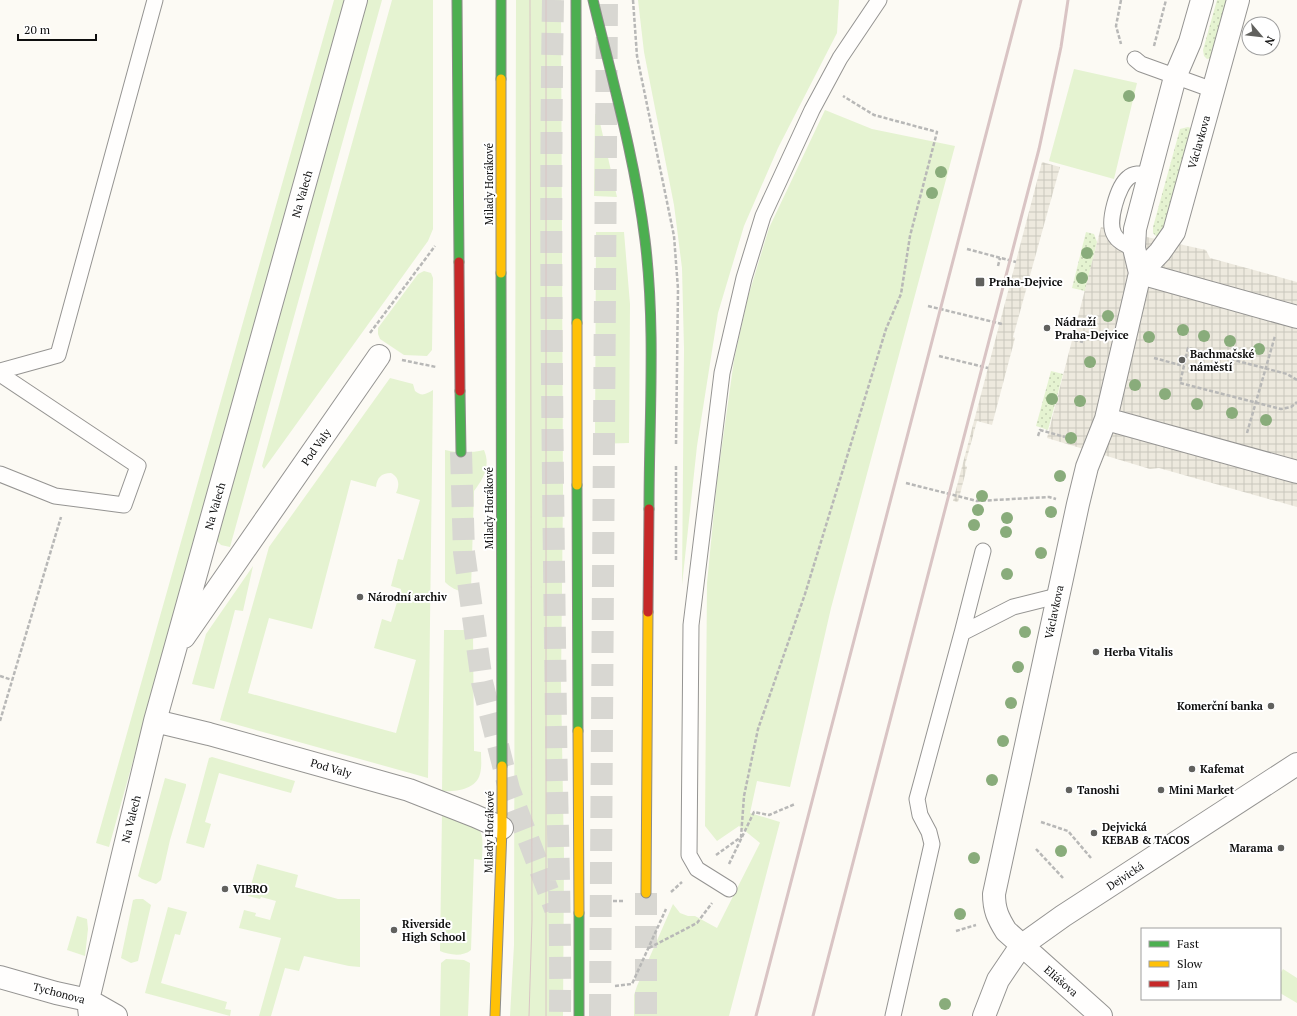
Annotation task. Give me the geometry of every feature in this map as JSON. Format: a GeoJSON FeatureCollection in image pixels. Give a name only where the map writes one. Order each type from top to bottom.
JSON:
{"type":"FeatureCollection","features":[{"type":"Feature","properties":{"kind":"main road"},"geometry":{"type":"LineString","coordinates":[[457,0],[461,452]]}},
{"type":"Feature","properties":{"kind":"main road","name":"Milady Horákové"},"geometry":{"type":"LineString","coordinates":[[495,1016],[502,828],[501,0]]}},
{"type":"Feature","properties":{"kind":"main road"},"geometry":{"type":"LineString","coordinates":[[576,0],[579,1016]]}},
{"type":"Feature","properties":{"kind":"main road"},"geometry":{"type":"LineString","coordinates":[[593,0],[635,182],[645,240],[648,286],[650,325],[646,893]]}},
{"type":"Feature","properties":{"kind":"street","name":"Na Valech"},"geometry":{"type":"LineString","coordinates":[[89,1008],[155,721],[356,0]]}},
{"type":"Feature","properties":{"kind":"street","name":"Václavkova"},"geometry":{"type":"LineString","coordinates":[[1021,946],[1006,931],[996,915],[994,894],[1078,504],[1087,467],[1106,419],[1140,273],[1134,248],[1135,229],[1175,77],[1190,42],[1202,0]]}},
{"type":"Feature","properties":{"kind":"street","name":"Václavkova"},"geometry":{"type":"LineString","coordinates":[[1140,273],[1160,252],[1174,232],[1238,0]]}},
{"type":"Feature","properties":{"kind":"street"},"geometry":{"type":"LineString","coordinates":[[1140,273],[1289,315]]}},
{"type":"Feature","properties":{"kind":"street","name":"Pod Valy"},"geometry":{"type":"LineString","coordinates":[[175,650],[379,356]]}},
{"type":"Feature","properties":{"kind":"street"},"geometry":{"type":"LineString","coordinates":[[1106,419],[1297,472]]}},
{"type":"Feature","properties":{"kind":"street"},"geometry":{"type":"LineString","coordinates":[[199,565],[240,558]]}},
{"type":"Feature","properties":{"kind":"street","name":"Pod Valy"},"geometry":{"type":"LineString","coordinates":[[155,721],[209,734],[409,790],[502,828]]}},
{"type":"Feature","properties":{"kind":"street","name":"Dejvická"},"geometry":{"type":"LineString","coordinates":[[984,1016],[998,980],[1021,946],[1063,916],[1297,764]]}},
{"type":"Feature","properties":{"kind":"street","name":"Eliášova"},"geometry":{"type":"LineString","coordinates":[[1021,946],[1101,1016]]}},
{"type":"Feature","properties":{"kind":"street","name":"Tychonova"},"geometry":{"type":"LineString","coordinates":[[0,977],[56,993],[89,1008],[116,1016]]}},
{"type":"Feature","properties":{"kind":"lane"},"geometry":{"type":"LineString","coordinates":[[0,372],[58,355],[155,0]]}},
{"type":"Feature","properties":{"kind":"lane"},"geometry":{"type":"LineString","coordinates":[[725,886],[697,869],[689,855],[692,625],[722,373],[744,278],[762,216],[826,83],[840,58],[878,0]]}},
{"type":"Feature","properties":{"kind":"lane"},"geometry":{"type":"LineString","coordinates":[[1135,59],[1141,64],[1213,90]]}},
{"type":"Feature","properties":{"kind":"lane"},"geometry":{"type":"LineString","coordinates":[[0,372],[138,466],[124,505],[55,496],[0,474]]}},
{"type":"Feature","properties":{"kind":"lane"},"geometry":{"type":"LineString","coordinates":[[893,1016],[932,844],[930,832],[920,815],[917,799],[984,551]]}},
{"type":"Feature","properties":{"kind":"lane"},"geometry":{"type":"LineString","coordinates":[[962,633],[1013,607],[1057,596]]}},
{"type":"Feature","properties":{"kind":"path"},"geometry":{"type":"LineString","coordinates":[[1121,0],[1116,26],[1119,42],[1135,59]]}},
{"type":"Feature","properties":{"kind":"path"},"geometry":{"type":"LineString","coordinates":[[1149,67],[1166,0]]}},
{"type":"Feature","properties":{"kind":"path"},"geometry":{"type":"LineString","coordinates":[[741,837],[744,796],[758,729],[805,594],[886,329],[901,294],[910,236],[937,132],[874,115],[857,106],[826,83]]}},
{"type":"Feature","properties":{"kind":"path"},"geometry":{"type":"LineString","coordinates":[[368,336],[419,265],[438,242]]}},
{"type":"Feature","properties":{"kind":"path"},"geometry":{"type":"LineString","coordinates":[[967,249],[1016,262]]}},
{"type":"Feature","properties":{"kind":"path"},"geometry":{"type":"LineString","coordinates":[[998,266],[1000,258]]}},
{"type":"Feature","properties":{"kind":"path"},"geometry":{"type":"LineString","coordinates":[[928,306],[1002,324]]}},
{"type":"Feature","properties":{"kind":"path"},"geometry":{"type":"LineString","coordinates":[[1240,456],[1266,368],[1289,315]]}},
{"type":"Feature","properties":{"kind":"path"},"geometry":{"type":"LineString","coordinates":[[1074,340],[1084,342]]}},
{"type":"Feature","properties":{"kind":"path"},"geometry":{"type":"LineString","coordinates":[[1296,404],[1291,408],[1280,409],[1180,382],[1188,348],[1287,374],[1297,380]]}},
{"type":"Feature","properties":{"kind":"path"},"geometry":{"type":"LineString","coordinates":[[939,356],[988,368]]}},
{"type":"Feature","properties":{"kind":"path"},"geometry":{"type":"LineString","coordinates":[[1154,358],[1184,366]]}},
{"type":"Feature","properties":{"kind":"path"},"geometry":{"type":"LineString","coordinates":[[1038,436],[1040,430],[1065,437]]}},
{"type":"Feature","properties":{"kind":"path"},"geometry":{"type":"LineString","coordinates":[[906,483],[977,501],[1050,497],[1078,504]]}},
{"type":"Feature","properties":{"kind":"path"},"geometry":{"type":"LineString","coordinates":[[0,721],[1,713],[66,498]]}},
{"type":"Feature","properties":{"kind":"path"},"geometry":{"type":"LineString","coordinates":[[0,676],[12,680]]}},
{"type":"Feature","properties":{"kind":"path"},"geometry":{"type":"LineString","coordinates":[[648,948],[697,922],[725,886],[741,837],[754,812],[769,815],[794,804]]}},
{"type":"Feature","properties":{"kind":"path"},"geometry":{"type":"LineString","coordinates":[[1041,822],[1068,831],[1091,858]]}},
{"type":"Feature","properties":{"kind":"path"},"geometry":{"type":"LineString","coordinates":[[1036,849],[1063,878]]}},
{"type":"Feature","properties":{"kind":"path"},"geometry":{"type":"LineString","coordinates":[[615,986],[632,984],[668,905]]}},
{"type":"Feature","properties":{"kind":"path"},"geometry":{"type":"LineString","coordinates":[[956,931],[977,925]]}},
{"type":"Feature","properties":{"kind":"green space"},"geometry":{"type":"Polygon","coordinates":[[[334,0],[345,0],[109,847],[96,843],[334,0]]]}},
{"type":"Feature","properties":{"kind":"green space"},"geometry":{"type":"Polygon","coordinates":[[[367,0],[382,0],[230,547],[221,545],[217,541],[218,534],[367,0]]]}},
{"type":"Feature","properties":{"kind":"green space"},"geometry":{"type":"Polygon","coordinates":[[[392,0],[433,0],[433,229],[428,241],[264,469],[262,466],[392,0]]]}},
{"type":"Feature","properties":{"kind":"green space"},"geometry":{"type":"Polygon","coordinates":[[[516,0],[561,0],[563,493],[561,683],[564,857],[563,1016],[510,1016],[514,945],[516,0]]]}},
{"type":"Feature","properties":{"kind":"green space"},"geometry":{"type":"Polygon","coordinates":[[[638,0],[839,0],[837,33],[778,148],[744,226],[718,313],[697,446],[682,585],[684,349],[682,268],[674,205],[644,52],[638,0]]]}},
{"type":"Feature","properties":{"kind":"green space"},"geometry":{"type":"Polygon","coordinates":[[[1217,0],[1231,0],[1212,58],[1207,59],[1204,56],[1203,50],[1217,0]]]}},
{"type":"Feature","properties":{"kind":"green space"},"geometry":{"type":"Polygon","coordinates":[[[1074,69],[1137,83],[1114,179],[1049,161],[1074,69]]]}},
{"type":"Feature","properties":{"kind":"green space"},"geometry":{"type":"Polygon","coordinates":[[[825,110],[872,129],[955,146],[831,608],[790,787],[757,781],[750,813],[780,822],[729,1016],[634,1016],[634,995],[637,986],[673,904],[680,913],[688,916],[695,916],[717,928],[760,843],[739,826],[717,841],[705,826],[707,583],[717,481],[734,360],[748,297],[769,228],[825,110]]]}},
{"type":"Feature","properties":{"kind":"green space"},"geometry":{"type":"Polygon","coordinates":[[[595,114],[598,114],[617,197],[594,196],[595,114]]]}},
{"type":"Feature","properties":{"kind":"green space"},"geometry":{"type":"Polygon","coordinates":[[[1188,127],[1193,129],[1168,232],[1158,238],[1153,233],[1153,227],[1180,129],[1188,127]]]}},
{"type":"Feature","properties":{"kind":"green space"},"geometry":{"type":"Polygon","coordinates":[[[596,232],[624,232],[630,304],[629,443],[595,444],[596,232]]]}},
{"type":"Feature","properties":{"kind":"green space"},"geometry":{"type":"Polygon","coordinates":[[[1086,232],[1094,234],[1097,242],[1085,291],[1072,288],[1086,232]]]}},
{"type":"Feature","properties":{"kind":"green space"},"geometry":{"type":"Polygon","coordinates":[[[424,271],[431,273],[433,278],[432,350],[427,356],[404,355],[380,339],[378,328],[418,274],[424,271]]]}},
{"type":"Feature","properties":{"kind":"green space"},"geometry":{"type":"Polygon","coordinates":[[[1051,371],[1063,374],[1048,430],[1036,426],[1051,371]]]}},
{"type":"Feature","properties":{"kind":"green space"},"geometry":{"type":"Polygon","coordinates":[[[390,378],[413,384],[415,391],[420,394],[426,394],[433,390],[428,778],[220,720],[269,547],[390,378]],[[388,473],[382,475],[377,481],[376,487],[351,480],[312,629],[269,618],[248,693],[396,733],[416,660],[374,648],[382,619],[391,622],[401,589],[391,586],[398,559],[403,560],[420,500],[396,493],[398,482],[394,475],[388,473]]]}},
{"type":"Feature","properties":{"kind":"green space"},"geometry":{"type":"Polygon","coordinates":[[[445,450],[455,452],[474,452],[484,450],[487,461],[485,472],[474,491],[471,590],[468,591],[457,590],[445,582],[445,450]]]}},
{"type":"Feature","properties":{"kind":"green space"},"geometry":{"type":"Polygon","coordinates":[[[253,566],[243,611],[235,610],[214,689],[192,684],[206,634],[253,566]]]}},
{"type":"Feature","properties":{"kind":"green space"},"geometry":{"type":"Polygon","coordinates":[[[444,630],[473,630],[474,751],[481,752],[480,774],[474,784],[464,789],[447,791],[442,791],[444,630]]]}},
{"type":"Feature","properties":{"kind":"green space"},"geometry":{"type":"Polygon","coordinates":[[[212,757],[295,781],[291,793],[219,773],[205,822],[211,824],[204,848],[186,843],[209,758],[212,757]]]}},
{"type":"Feature","properties":{"kind":"green space"},"geometry":{"type":"Polygon","coordinates":[[[165,778],[186,784],[186,786],[170,840],[161,880],[156,884],[138,876],[165,778]]]}},
{"type":"Feature","properties":{"kind":"green space"},"geometry":{"type":"Polygon","coordinates":[[[442,813],[473,825],[480,831],[482,837],[482,860],[474,859],[471,950],[464,954],[448,954],[440,951],[442,813]]]}},
{"type":"Feature","properties":{"kind":"green space"},"geometry":{"type":"Polygon","coordinates":[[[257,864],[298,875],[295,887],[338,899],[360,899],[360,967],[304,956],[299,971],[285,968],[271,1016],[259,1016],[281,938],[239,928],[244,910],[256,913],[255,916],[270,920],[276,901],[261,897],[260,899],[248,896],[257,864]]]}},
{"type":"Feature","properties":{"kind":"green space"},"geometry":{"type":"Polygon","coordinates":[[[143,899],[151,905],[138,961],[131,963],[121,958],[133,900],[143,899]]]}},
{"type":"Feature","properties":{"kind":"green space"},"geometry":{"type":"Polygon","coordinates":[[[168,907],[187,912],[180,935],[175,934],[161,983],[227,1002],[225,1009],[231,1010],[230,1016],[145,993],[168,907]]]}},
{"type":"Feature","properties":{"kind":"green space"},"geometry":{"type":"Polygon","coordinates":[[[77,916],[87,919],[88,929],[85,956],[67,950],[77,916]]]}},
{"type":"Feature","properties":{"kind":"green space"},"geometry":{"type":"Polygon","coordinates":[[[446,959],[464,960],[470,963],[468,1016],[440,1016],[441,963],[446,959]]]}},
{"type":"Feature","properties":{"kind":"green space"},"geometry":{"type":"Polygon","coordinates":[[[1283,969],[1297,978],[1297,1003],[1281,994],[1281,972],[1283,969]]]}},
{"type":"Feature","properties":{"kind":"shaded area"},"geometry":{"type":"Polygon","coordinates":[[[1042,162],[1060,167],[1013,337],[1015,338],[992,425],[977,421],[965,465],[967,467],[958,502],[953,501],[1042,162]]]}},
{"type":"Feature","properties":{"kind":"shaded area","name":"Bachmačské náměstí"},"geometry":{"type":"Polygon","coordinates":[[[1101,227],[1206,250],[1210,258],[1297,282],[1297,507],[1159,468],[1150,469],[1047,438],[1101,227]]]}},
{"type":"Feature","properties":{"kind":"tunnel"},"geometry":{"type":"LineString","coordinates":[[553,0],[551,180],[552,360],[560,1016]]}},
{"type":"Feature","properties":{"kind":"tunnel"},"geometry":{"type":"LineString","coordinates":[[600,1016],[607,0]]}},
{"type":"Feature","properties":{"kind":"tunnel"},"geometry":{"type":"LineString","coordinates":[[461,452],[464,552],[482,682],[509,789],[555,909]]}},
{"type":"Feature","properties":{"kind":"tunnel"},"geometry":{"type":"LineString","coordinates":[[646,893],[646,1016]]}},
{"type":"Feature","properties":{"kind":"tram line"},"geometry":{"type":"LineString","coordinates":[[529,1016],[532,920],[530,0]]}},
{"type":"Feature","properties":{"kind":"tram line"},"geometry":{"type":"LineString","coordinates":[[546,0],[546,1016]]}},
{"type":"Feature","properties":{"kind":"railway"},"geometry":{"type":"LineString","coordinates":[[756,1016],[1021,0]]}},
{"type":"Feature","properties":{"kind":"railway"},"geometry":{"type":"LineString","coordinates":[[813,1016],[1039,149],[1061,47],[1068,0]]}},
{"type":"Feature","properties":{"kind":"traffic: fast"},"geometry":{"type":"LineString","coordinates":[[457,0],[459,262]]}},
{"type":"Feature","properties":{"kind":"traffic: fast"},"geometry":{"type":"LineString","coordinates":[[501,0],[501,79]]}},
{"type":"Feature","properties":{"kind":"traffic: fast"},"geometry":{"type":"LineString","coordinates":[[576,0],[577,323]]}},
{"type":"Feature","properties":{"kind":"traffic: fast"},"geometry":{"type":"LineString","coordinates":[[593,0],[629,149],[641,210],[645,240],[651,341],[649,509]]}},
{"type":"Feature","properties":{"kind":"traffic: fast"},"geometry":{"type":"LineString","coordinates":[[501,273],[502,766]]}},
{"type":"Feature","properties":{"kind":"traffic: fast"},"geometry":{"type":"LineString","coordinates":[[460,391],[461,452]]}},
{"type":"Feature","properties":{"kind":"traffic: fast"},"geometry":{"type":"LineString","coordinates":[[577,485],[578,731]]}},
{"type":"Feature","properties":{"kind":"traffic: fast"},"geometry":{"type":"LineString","coordinates":[[579,913],[579,1016]]}},
{"type":"Feature","properties":{"kind":"traffic: slow"},"geometry":{"type":"LineString","coordinates":[[501,79],[501,273]]}},
{"type":"Feature","properties":{"kind":"traffic: slow"},"geometry":{"type":"LineString","coordinates":[[577,323],[577,485]]}},
{"type":"Feature","properties":{"kind":"traffic: slow"},"geometry":{"type":"LineString","coordinates":[[646,893],[648,612]]}},
{"type":"Feature","properties":{"kind":"traffic: slow"},"geometry":{"type":"LineString","coordinates":[[578,731],[579,913]]}},
{"type":"Feature","properties":{"kind":"traffic: slow"},"geometry":{"type":"LineString","coordinates":[[495,1016],[502,828],[502,766]]}},
{"type":"Feature","properties":{"kind":"traffic: jam"},"geometry":{"type":"LineString","coordinates":[[459,262],[460,391]]}},
{"type":"Feature","properties":{"kind":"traffic: jam"},"geometry":{"type":"LineString","coordinates":[[648,612],[649,509]]}},
{"type":"Feature","properties":{"kind":"place","name":"Praha-Dejvice"},"geometry":{"type":"Point","coordinates":[980,282]}},
{"type":"Feature","properties":{"kind":"place","name":"Nádraží Praha-Dejvice"},"geometry":{"type":"Point","coordinates":[1047,328]}},
{"type":"Feature","properties":{"kind":"place","name":"Bachmačské náměstí"},"geometry":{"type":"Point","coordinates":[1182,360]}},
{"type":"Feature","properties":{"kind":"place","name":"Národní archiv"},"geometry":{"type":"Point","coordinates":[360,597]}},
{"type":"Feature","properties":{"kind":"place","name":"Herba Vitalis"},"geometry":{"type":"Point","coordinates":[1096,652]}},
{"type":"Feature","properties":{"kind":"place","name":"Komerční banka"},"geometry":{"type":"Point","coordinates":[1271,706]}},
{"type":"Feature","properties":{"kind":"place","name":"Kafemat"},"geometry":{"type":"Point","coordinates":[1192,769]}},
{"type":"Feature","properties":{"kind":"place","name":"Tanoshi"},"geometry":{"type":"Point","coordinates":[1069,790]}},
{"type":"Feature","properties":{"kind":"place","name":"Mini Market"},"geometry":{"type":"Point","coordinates":[1161,790]}},
{"type":"Feature","properties":{"kind":"place","name":"Dejvická KEBAB & TACOS"},"geometry":{"type":"Point","coordinates":[1094,833]}},
{"type":"Feature","properties":{"kind":"place","name":"Marama"},"geometry":{"type":"Point","coordinates":[1281,848]}},
{"type":"Feature","properties":{"kind":"place","name":"VIBRO"},"geometry":{"type":"Point","coordinates":[225,889]}},
{"type":"Feature","properties":{"kind":"place","name":"Riverside High School"},"geometry":{"type":"Point","coordinates":[394,930]}}]}
